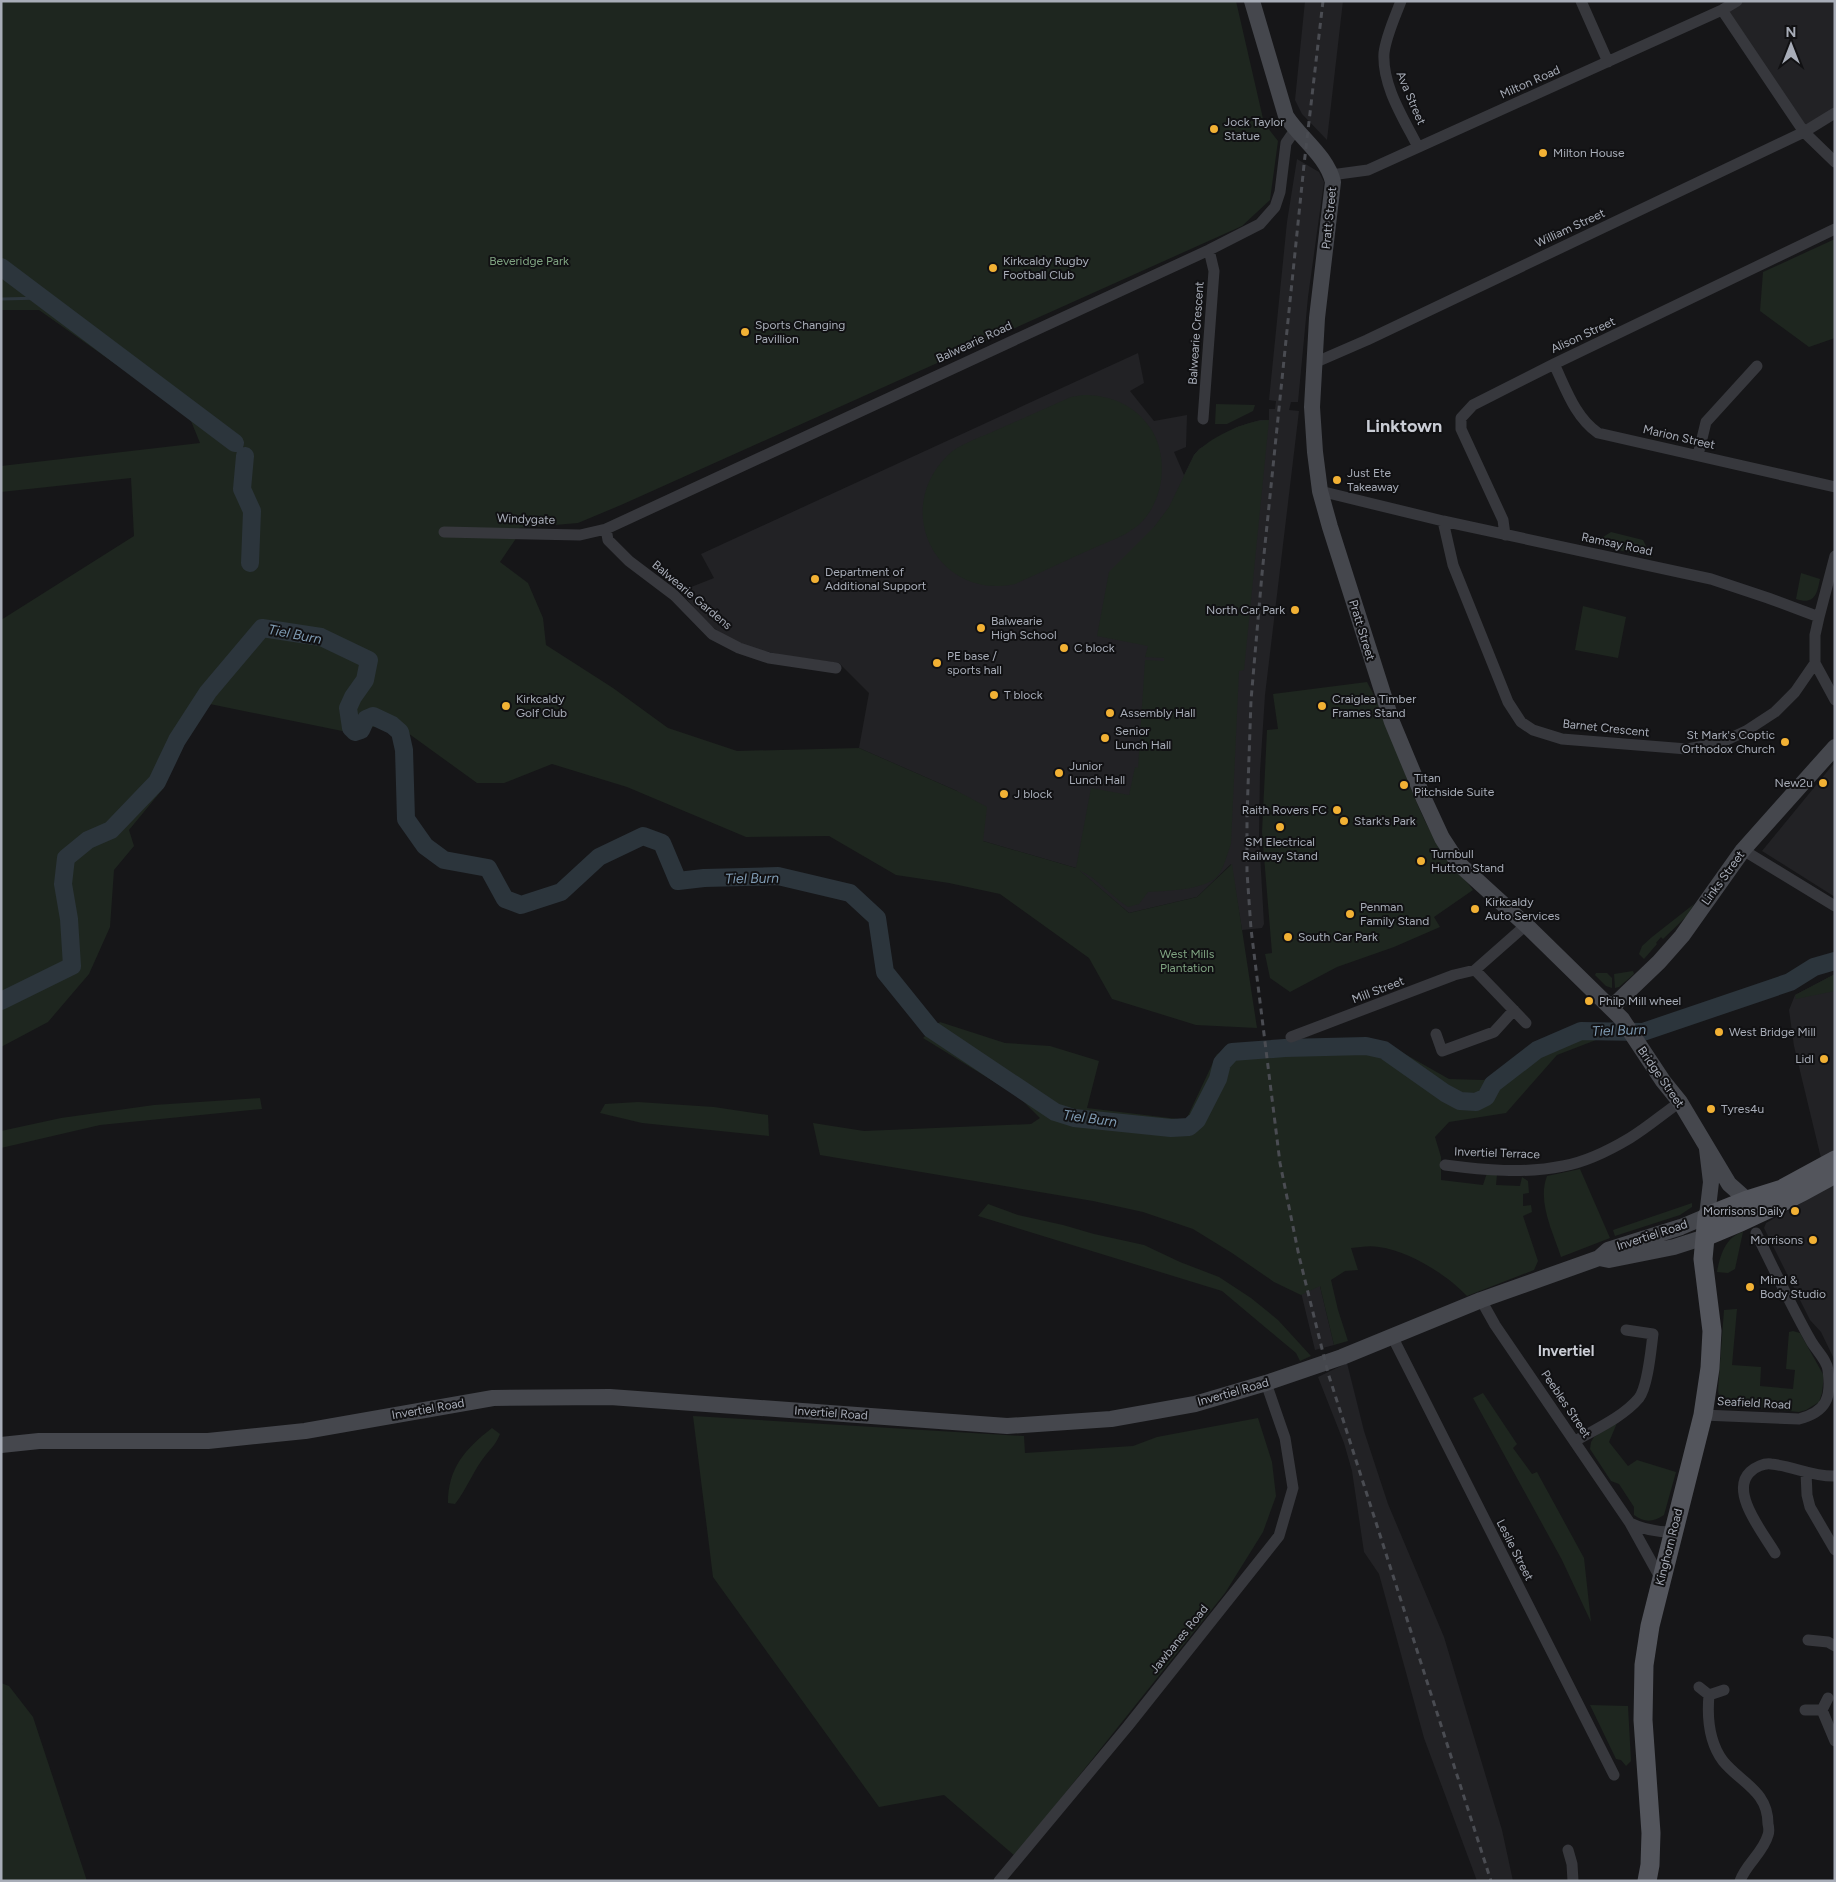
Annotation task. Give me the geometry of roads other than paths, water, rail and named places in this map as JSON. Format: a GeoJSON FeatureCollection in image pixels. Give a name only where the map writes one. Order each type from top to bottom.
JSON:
{"type":"FeatureCollection","features":[{"type":"Feature","properties":{"kind":"main road"},"geometry":{"type":"LineString","coordinates":[[1252,1],[1286,116],[1295,130],[1323,160],[1331,175]]}},
{"type":"Feature","properties":{"kind":"main road","name":"Pratt Street"},"geometry":{"type":"LineString","coordinates":[[1331,175],[1333,190],[1317,318],[1313,425],[1320,491],[1374,670],[1392,722],[1424,799],[1442,838],[1459,864],[1526,925],[1616,1014]]}},
{"type":"Feature","properties":{"kind":"main road","name":"Links Street"},"geometry":{"type":"LineString","coordinates":[[1616,1014],[1682,936],[1743,850],[1835,747]]}},
{"type":"Feature","properties":{"kind":"main road","name":"Bridge Street"},"geometry":{"type":"LineString","coordinates":[[1616,1014],[1680,1102],[1729,1184],[1747,1200]]}},
{"type":"Feature","properties":{"kind":"main road","name":"Bridge Street"},"geometry":{"type":"LineString","coordinates":[[1707,1148],[1711,1182],[1707,1216]]}},
{"type":"Feature","properties":{"kind":"main road"},"geometry":{"type":"LineString","coordinates":[[1707,1216],[1747,1200],[1782,1189],[1835,1160]]}},
{"type":"Feature","properties":{"kind":"main road"},"geometry":{"type":"LineString","coordinates":[[1681,1227],[1705,1236],[1792,1199],[1835,1174]]}},
{"type":"Feature","properties":{"kind":"main road"},"geometry":{"type":"LineString","coordinates":[[1707,1216],[1714,1221],[1741,1222]]}},
{"type":"Feature","properties":{"kind":"main road","name":"Invertiel Road"},"geometry":{"type":"LineString","coordinates":[[1,1445],[39,1441],[208,1441],[305,1431],[494,1398],[610,1397],[1007,1426],[1111,1419],[1195,1404],[1266,1383],[1342,1357],[1481,1300],[1599,1258],[1608,1250],[1681,1227],[1707,1216]]}},
{"type":"Feature","properties":{"kind":"main road","name":"Kinghorn Road"},"geometry":{"type":"LineString","coordinates":[[1647,1881],[1650,1865],[1651,1833],[1643,1720],[1644,1665],[1650,1626],[1661,1579],[1703,1415],[1710,1368],[1712,1340],[1703,1260],[1707,1216]]}},
{"type":"Feature","properties":{"kind":"main road","name":"Invertiel Road"},"geometry":{"type":"LineString","coordinates":[[1599,1258],[1609,1260],[1674,1247],[1705,1236]]}},
{"type":"Feature","properties":{"kind":"street","name":"Ava Street"},"geometry":{"type":"LineString","coordinates":[[1401,1],[1384,51],[1385,72],[1391,91],[1418,147]]}},
{"type":"Feature","properties":{"kind":"street"},"geometry":{"type":"LineString","coordinates":[[1581,1],[1608,62]]}},
{"type":"Feature","properties":{"kind":"street","name":"Milton Road"},"geometry":{"type":"LineString","coordinates":[[1331,175],[1368,170],[1722,10],[1736,1]]}},
{"type":"Feature","properties":{"kind":"street"},"geometry":{"type":"LineString","coordinates":[[1722,10],[1804,132],[1835,162]]}},
{"type":"Feature","properties":{"kind":"street","name":"William Street"},"geometry":{"type":"LineString","coordinates":[[1314,363],[1367,340],[1804,132],[1835,113]]}},
{"type":"Feature","properties":{"kind":"street","name":"Balwearie Road"},"geometry":{"type":"LineString","coordinates":[[606,529],[1209,250],[1260,224],[1275,207],[1280,192],[1286,143],[1295,130]]}},
{"type":"Feature","properties":{"kind":"street","name":"Alison Street"},"geometry":{"type":"LineString","coordinates":[[1505,535],[1503,520],[1461,429],[1461,418],[1473,405],[1835,229]]}},
{"type":"Feature","properties":{"kind":"street","name":"Balwearie Crescent"},"geometry":{"type":"LineString","coordinates":[[1203,418],[1214,270],[1209,250]]}},
{"type":"Feature","properties":{"kind":"street","name":"Marion Street"},"geometry":{"type":"LineString","coordinates":[[1554,364],[1578,415],[1598,433],[1835,487]]}},
{"type":"Feature","properties":{"kind":"street"},"geometry":{"type":"LineString","coordinates":[[1698,455],[1706,422],[1757,366]]}},
{"type":"Feature","properties":{"kind":"street","name":"Ramsay Road"},"geometry":{"type":"LineString","coordinates":[[1320,491],[1444,522],[1711,579],[1819,618]]}},
{"type":"Feature","properties":{"kind":"street","name":"Barnet Crescent"},"geometry":{"type":"LineString","coordinates":[[1444,522],[1453,565],[1508,702],[1521,722],[1533,730],[1562,739],[1687,750],[1720,743],[1746,731],[1775,712],[1795,692],[1815,663]]}},
{"type":"Feature","properties":{"kind":"street","name":"Windygate"},"geometry":{"type":"LineString","coordinates":[[444,532],[580,535],[606,529]]}},
{"type":"Feature","properties":{"kind":"street","name":"Balwearie Gardens"},"geometry":{"type":"LineString","coordinates":[[606,529],[608,540],[629,561],[674,595],[697,620],[719,638],[739,648],[769,658],[836,668]]}},
{"type":"Feature","properties":{"kind":"street"},"geometry":{"type":"LineString","coordinates":[[1835,556],[1815,635],[1815,663],[1835,700]]}},
{"type":"Feature","properties":{"kind":"street"},"geometry":{"type":"LineString","coordinates":[[1743,850],[1835,906]]}},
{"type":"Feature","properties":{"kind":"street","name":"Mill Street"},"geometry":{"type":"LineString","coordinates":[[1292,1038],[1454,975],[1475,970],[1526,925]]}},
{"type":"Feature","properties":{"kind":"street"},"geometry":{"type":"LineString","coordinates":[[1475,970],[1526,1023]]}},
{"type":"Feature","properties":{"kind":"street"},"geometry":{"type":"LineString","coordinates":[[1436,1034],[1442,1051],[1494,1032],[1514,1010]]}},
{"type":"Feature","properties":{"kind":"street","name":"Invertiel Terrace"},"geometry":{"type":"LineString","coordinates":[[1445,1165],[1502,1170],[1562,1167],[1597,1154],[1631,1138],[1680,1102]]}},
{"type":"Feature","properties":{"kind":"street","name":"Seafield Road"},"geometry":{"type":"LineString","coordinates":[[1703,1415],[1798,1420],[1810,1416],[1831,1403],[1828,1368],[1811,1341],[1756,1233]]}},
{"type":"Feature","properties":{"kind":"street","name":"Peebles Street"},"geometry":{"type":"LineString","coordinates":[[1481,1300],[1495,1325],[1630,1523],[1661,1579]]}},
{"type":"Feature","properties":{"kind":"street"},"geometry":{"type":"LineString","coordinates":[[1575,1441],[1623,1412],[1640,1396],[1650,1364],[1653,1334],[1626,1330]]}},
{"type":"Feature","properties":{"kind":"street","name":"Leslie Street"},"geometry":{"type":"LineString","coordinates":[[1392,1336],[1614,1776]]}},
{"type":"Feature","properties":{"kind":"street","name":"Jawbanes Road"},"geometry":{"type":"LineString","coordinates":[[999,1881],[1128,1726],[1279,1536],[1293,1488],[1285,1438],[1266,1383]]}},
{"type":"Feature","properties":{"kind":"street"},"geometry":{"type":"LineString","coordinates":[[1776,1554],[1743,1499],[1742,1485],[1747,1475],[1754,1468],[1768,1463],[1823,1477],[1835,1476]]}},
{"type":"Feature","properties":{"kind":"street"},"geometry":{"type":"LineString","coordinates":[[1806,1472],[1807,1496],[1810,1507],[1835,1550]]}},
{"type":"Feature","properties":{"kind":"street"},"geometry":{"type":"LineString","coordinates":[[1630,1523],[1639,1528],[1654,1532],[1673,1532]]}},
{"type":"Feature","properties":{"kind":"street"},"geometry":{"type":"LineString","coordinates":[[1808,1640],[1828,1642],[1835,1646]]}},
{"type":"Feature","properties":{"kind":"street"},"geometry":{"type":"LineString","coordinates":[[1699,1687],[1709,1695]]}},
{"type":"Feature","properties":{"kind":"street"},"geometry":{"type":"LineString","coordinates":[[1709,1695],[1724,1690]]}},
{"type":"Feature","properties":{"kind":"street"},"geometry":{"type":"LineString","coordinates":[[1709,1695],[1709,1726],[1714,1744],[1723,1760],[1759,1795],[1766,1806],[1768,1814],[1769,1835],[1760,1852],[1747,1867],[1740,1881]]}},
{"type":"Feature","properties":{"kind":"street"},"geometry":{"type":"LineString","coordinates":[[1828,1698],[1822,1710],[1835,1741]]}},
{"type":"Feature","properties":{"kind":"street"},"geometry":{"type":"LineString","coordinates":[[1805,1710],[1822,1710]]}},
{"type":"Feature","properties":{"kind":"street"},"geometry":{"type":"LineString","coordinates":[[1568,1850],[1574,1875],[1573,1881]]}},
{"type":"Feature","properties":{"kind":"waterway"},"geometry":{"type":"LineString","coordinates":[[1,267],[235,443]]}},
{"type":"Feature","properties":{"kind":"waterway"},"geometry":{"type":"LineString","coordinates":[[1,299],[42,298]]}},
{"type":"Feature","properties":{"kind":"waterway"},"geometry":{"type":"LineString","coordinates":[[245,456],[242,489],[252,511],[250,563]]}},
{"type":"Feature","properties":{"kind":"waterway","name":"Tiel Burn"},"geometry":{"type":"LineString","coordinates":[[1,1001],[72,966],[69,919],[63,884],[66,858],[88,840],[111,830],[157,782],[177,740],[208,692],[262,628],[321,637],[369,660],[365,680],[348,708],[351,728],[355,732],[361,730],[366,719],[373,716],[392,725],[400,732],[404,750],[406,819],[425,846],[444,860],[488,868],[505,899],[521,905],[561,892],[599,857],[643,836],[662,843],[678,881],[704,878],[778,876],[850,893],[877,918],[885,972],[931,1029],[1055,1112],[1074,1118],[1171,1128],[1189,1127],[1197,1120],[1218,1079],[1222,1063],[1232,1052],[1285,1048],[1366,1046],[1384,1050],[1445,1093],[1460,1101],[1476,1102],[1486,1097],[1493,1084],[1537,1050],[1581,1031],[1643,1032],[1790,982],[1814,967],[1835,961]]}},
{"type":"Feature","properties":{"kind":"railway"},"geometry":{"type":"LineString","coordinates":[[1323,1],[1304,165],[1251,700],[1247,816],[1247,872],[1251,929],[1280,1163],[1299,1256],[1328,1373],[1491,1881]]}},
{"type":"Feature","properties":{"kind":"place","name":"Jock Taylor Statue"},"geometry":{"type":"Point","coordinates":[1214,129]}},
{"type":"Feature","properties":{"kind":"place","name":"Milton House"},"geometry":{"type":"Point","coordinates":[1543,153]}},
{"type":"Feature","properties":{"kind":"place","name":"Kirkcaldy Rugby Football Club"},"geometry":{"type":"Point","coordinates":[993,268]}},
{"type":"Feature","properties":{"kind":"place","name":"Sports Changing Pavillion"},"geometry":{"type":"Point","coordinates":[745,332]}},
{"type":"Feature","properties":{"kind":"place","name":"Just Ete Takeaway"},"geometry":{"type":"Point","coordinates":[1337,480]}},
{"type":"Feature","properties":{"kind":"place","name":"Department of Additional Support"},"geometry":{"type":"Point","coordinates":[815,579]}},
{"type":"Feature","properties":{"kind":"place","name":"North Car Park"},"geometry":{"type":"Point","coordinates":[1295,610]}},
{"type":"Feature","properties":{"kind":"place","name":"Balwearie High School"},"geometry":{"type":"Point","coordinates":[981,628]}},
{"type":"Feature","properties":{"kind":"place","name":"C block"},"geometry":{"type":"Point","coordinates":[1064,648]}},
{"type":"Feature","properties":{"kind":"place","name":"PE base / sports hall"},"geometry":{"type":"Point","coordinates":[937,663]}},
{"type":"Feature","properties":{"kind":"place","name":"T block"},"geometry":{"type":"Point","coordinates":[994,695]}},
{"type":"Feature","properties":{"kind":"place","name":"Kirkcaldy Golf Club"},"geometry":{"type":"Point","coordinates":[506,706]}},
{"type":"Feature","properties":{"kind":"place","name":"Craiglea Timber Frames Stand"},"geometry":{"type":"Point","coordinates":[1322,706]}},
{"type":"Feature","properties":{"kind":"place","name":"Assembly Hall"},"geometry":{"type":"Point","coordinates":[1110,713]}},
{"type":"Feature","properties":{"kind":"place","name":"Senior Lunch Hall"},"geometry":{"type":"Point","coordinates":[1105,738]}},
{"type":"Feature","properties":{"kind":"place","name":"St Mark's Coptic Orthodox Church"},"geometry":{"type":"Point","coordinates":[1785,742]}},
{"type":"Feature","properties":{"kind":"place","name":"Junior Lunch Hall"},"geometry":{"type":"Point","coordinates":[1059,773]}},
{"type":"Feature","properties":{"kind":"place","name":"New2u"},"geometry":{"type":"Point","coordinates":[1823,783]}},
{"type":"Feature","properties":{"kind":"place","name":"Titan Pitchside Suite"},"geometry":{"type":"Point","coordinates":[1404,785]}},
{"type":"Feature","properties":{"kind":"place","name":"J block"},"geometry":{"type":"Point","coordinates":[1004,794]}},
{"type":"Feature","properties":{"kind":"place","name":"Raith Rovers FC"},"geometry":{"type":"Point","coordinates":[1337,810]}},
{"type":"Feature","properties":{"kind":"place","name":"Stark's Park"},"geometry":{"type":"Point","coordinates":[1344,821]}},
{"type":"Feature","properties":{"kind":"place","name":"SM Electrical Railway Stand"},"geometry":{"type":"Point","coordinates":[1280,827]}},
{"type":"Feature","properties":{"kind":"place","name":"Turnbull Hutton Stand"},"geometry":{"type":"Point","coordinates":[1421,861]}},
{"type":"Feature","properties":{"kind":"place","name":"Kirkcaldy Auto Services"},"geometry":{"type":"Point","coordinates":[1475,909]}},
{"type":"Feature","properties":{"kind":"place","name":"Penman Family Stand"},"geometry":{"type":"Point","coordinates":[1350,914]}},
{"type":"Feature","properties":{"kind":"place","name":"South Car Park"},"geometry":{"type":"Point","coordinates":[1288,937]}},
{"type":"Feature","properties":{"kind":"place","name":"Philp Mill wheel"},"geometry":{"type":"Point","coordinates":[1589,1001]}},
{"type":"Feature","properties":{"kind":"place","name":"West Bridge Mill"},"geometry":{"type":"Point","coordinates":[1719,1032]}},
{"type":"Feature","properties":{"kind":"place","name":"Lidl"},"geometry":{"type":"Point","coordinates":[1824,1059]}},
{"type":"Feature","properties":{"kind":"place","name":"Tyres4u"},"geometry":{"type":"Point","coordinates":[1711,1109]}},
{"type":"Feature","properties":{"kind":"place","name":"Morrisons Daily"},"geometry":{"type":"Point","coordinates":[1795,1211]}},
{"type":"Feature","properties":{"kind":"place","name":"Morrisons"},"geometry":{"type":"Point","coordinates":[1813,1240]}},
{"type":"Feature","properties":{"kind":"place","name":"Mind & Body Studio"},"geometry":{"type":"Point","coordinates":[1750,1287]}},
{"type":"Feature","properties":{"kind":"district","name":"Linktown"},"geometry":{"type":"Point","coordinates":[1404,426]}},
{"type":"Feature","properties":{"kind":"district","name":"Invertiel"},"geometry":{"type":"Point","coordinates":[1566,1351]}},
{"type":"Feature","properties":{"kind":"park label","name":"Beveridge Park"},"geometry":{"type":"Point","coordinates":[529,261]}},
{"type":"Feature","properties":{"kind":"park label","name":"West Mills Plantation"},"geometry":{"type":"Point","coordinates":[1187,961]}}]}
